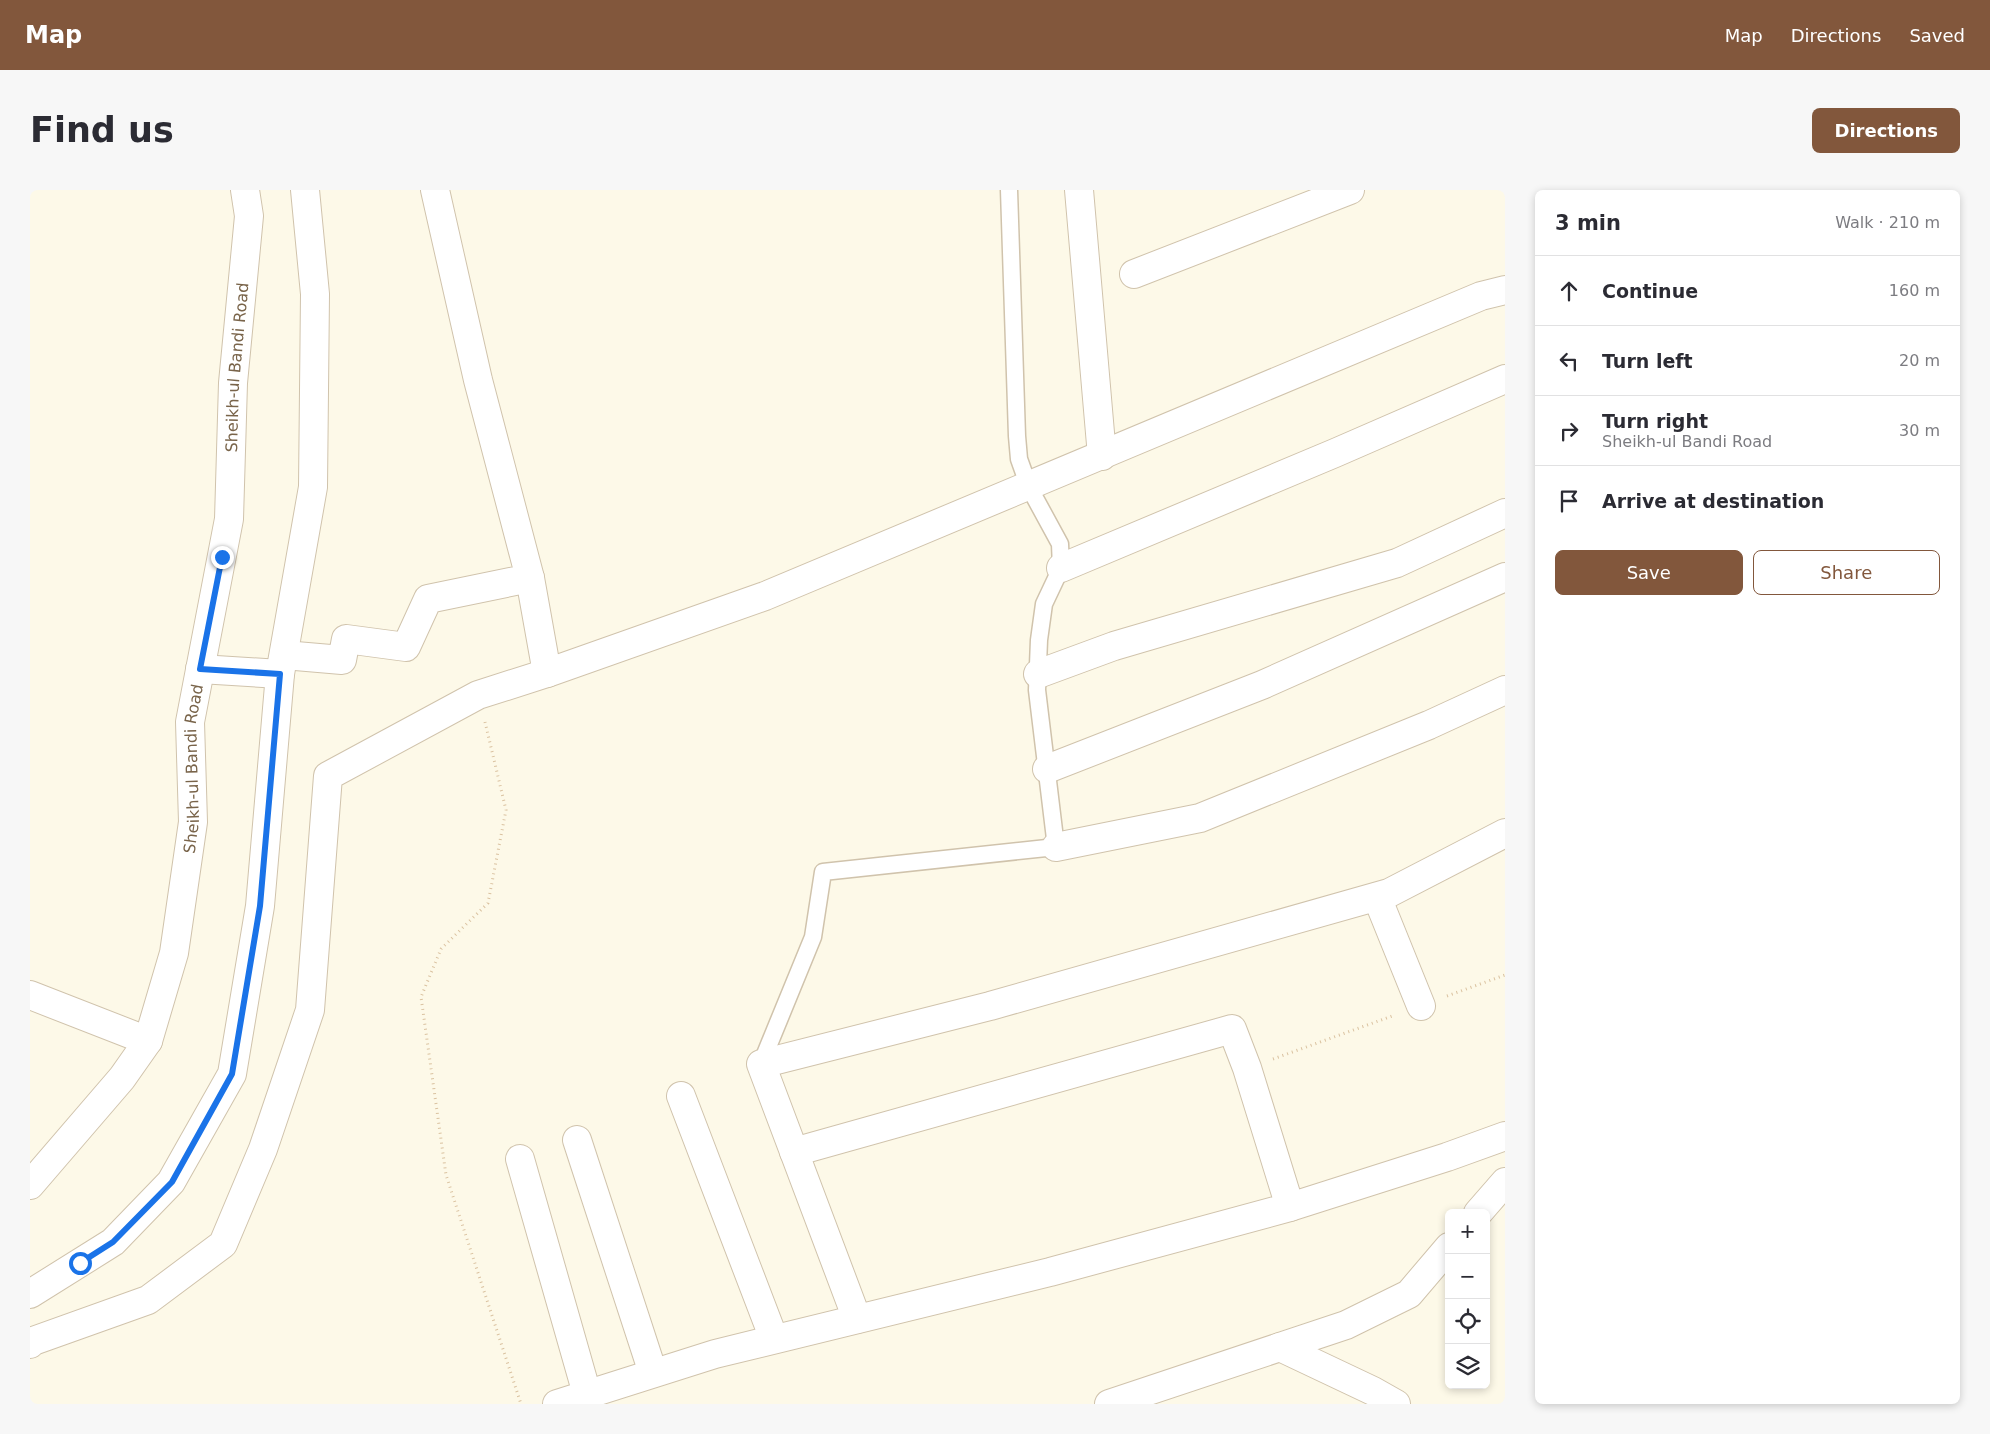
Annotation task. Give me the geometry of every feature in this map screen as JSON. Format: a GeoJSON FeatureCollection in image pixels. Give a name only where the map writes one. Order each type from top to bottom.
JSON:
{"type":"FeatureCollection","features":[{"type":"Feature","properties":{"kind":"street","name":"Sheikh-ul Bandi Road"},"geometry":{"type":"LineString","coordinates":[[30,1185],[122,1078],[148,1041],[174,952],[193,822],[190,722],[229,519],[233,383],[249,216],[245,190]]}},
{"type":"Feature","properties":{"kind":"street"},"geometry":{"type":"LineString","coordinates":[[30,1294],[113,1242],[172,1182],[232,1074],[260,906],[282,664],[313,487],[315,294],[305,190]]}},
{"type":"Feature","properties":{"kind":"street"},"geometry":{"type":"LineString","coordinates":[[435,190],[478,380],[530,578],[547,673]]}},
{"type":"Feature","properties":{"kind":"street"},"geometry":{"type":"LineString","coordinates":[[1079,190],[1102,456]]}},
{"type":"Feature","properties":{"kind":"street"},"geometry":{"type":"LineString","coordinates":[[1134,274],[1350,190]]}},
{"type":"Feature","properties":{"kind":"street"},"geometry":{"type":"LineString","coordinates":[[30,1344],[33,1341],[148,1300],[223,1244],[263,1149],[310,1010],[328,776],[478,695],[547,673],[765,596],[1481,296],[1505,290]]}},
{"type":"Feature","properties":{"kind":"street"},"geometry":{"type":"LineString","coordinates":[[1061,568],[1335,453],[1505,379]]}},
{"type":"Feature","properties":{"kind":"street"},"geometry":{"type":"LineString","coordinates":[[1038,674],[1114,646],[1396,563],[1505,512]]}},
{"type":"Feature","properties":{"kind":"street"},"geometry":{"type":"LineString","coordinates":[[1046,769],[1262,685],[1505,577]]}},
{"type":"Feature","properties":{"kind":"street"},"geometry":{"type":"LineString","coordinates":[[200,669],[342,660],[346,639],[406,647],[428,599],[530,578]]}},
{"type":"Feature","properties":{"kind":"street"},"geometry":{"type":"LineString","coordinates":[[1056,848],[1200,818],[1429,725],[1505,690]]}},
{"type":"Feature","properties":{"kind":"street"},"geometry":{"type":"LineString","coordinates":[[857,1319],[761,1064],[990,1006],[1389,893],[1505,833]]}},
{"type":"Feature","properties":{"kind":"street"},"geometry":{"type":"LineString","coordinates":[[1377,896],[1421,1006]]}},
{"type":"Feature","properties":{"kind":"street"},"geometry":{"type":"LineString","coordinates":[[30,995],[148,1041]]}},
{"type":"Feature","properties":{"kind":"street"},"geometry":{"type":"LineString","coordinates":[[794,1152],[1232,1029],[1247,1068],[1290,1207]]}},
{"type":"Feature","properties":{"kind":"street"},"geometry":{"type":"LineString","coordinates":[[682,1096],[774,1339]]}},
{"type":"Feature","properties":{"kind":"street"},"geometry":{"type":"LineString","coordinates":[[557,1404],[715,1354],[1050,1272],[1290,1207],[1447,1157],[1505,1136]]}},
{"type":"Feature","properties":{"kind":"street"},"geometry":{"type":"LineString","coordinates":[[577,1140],[653,1373]]}},
{"type":"Feature","properties":{"kind":"street"},"geometry":{"type":"LineString","coordinates":[[520,1159],[587,1394]]}},
{"type":"Feature","properties":{"kind":"street"},"geometry":{"type":"LineString","coordinates":[[1481,1209],[1505,1182]]}},
{"type":"Feature","properties":{"kind":"street"},"geometry":{"type":"LineString","coordinates":[[1116,1403],[1346,1326],[1409,1294],[1445,1252]]}},
{"type":"Feature","properties":{"kind":"street"},"geometry":{"type":"LineString","coordinates":[[1280,1347],[1373,1391],[1396,1404]]}},
{"type":"Feature","properties":{"kind":"lane"},"geometry":{"type":"LineString","coordinates":[[761,1064],[813,937],[823,872],[1056,848],[1037,690],[1039,640],[1044,604],[1061,568],[1060,544],[1029,487],[1019,459],[1016,436],[1009,190]]}},
{"type":"Feature","properties":{"kind":"path"},"geometry":{"type":"LineString","coordinates":[[478,695],[506,810],[488,902],[441,949],[421,997],[446,1175],[522,1404]]}},
{"type":"Feature","properties":{"kind":"path"},"geometry":{"type":"LineString","coordinates":[[1247,1068],[1505,976]]}},
{"type":"Feature","properties":{"kind":"route"},"geometry":{"type":"LineString","coordinates":[[80,1263],[113,1242],[172,1182],[232,1074],[260,906],[280,674],[200,669],[222,557]]}}]}
